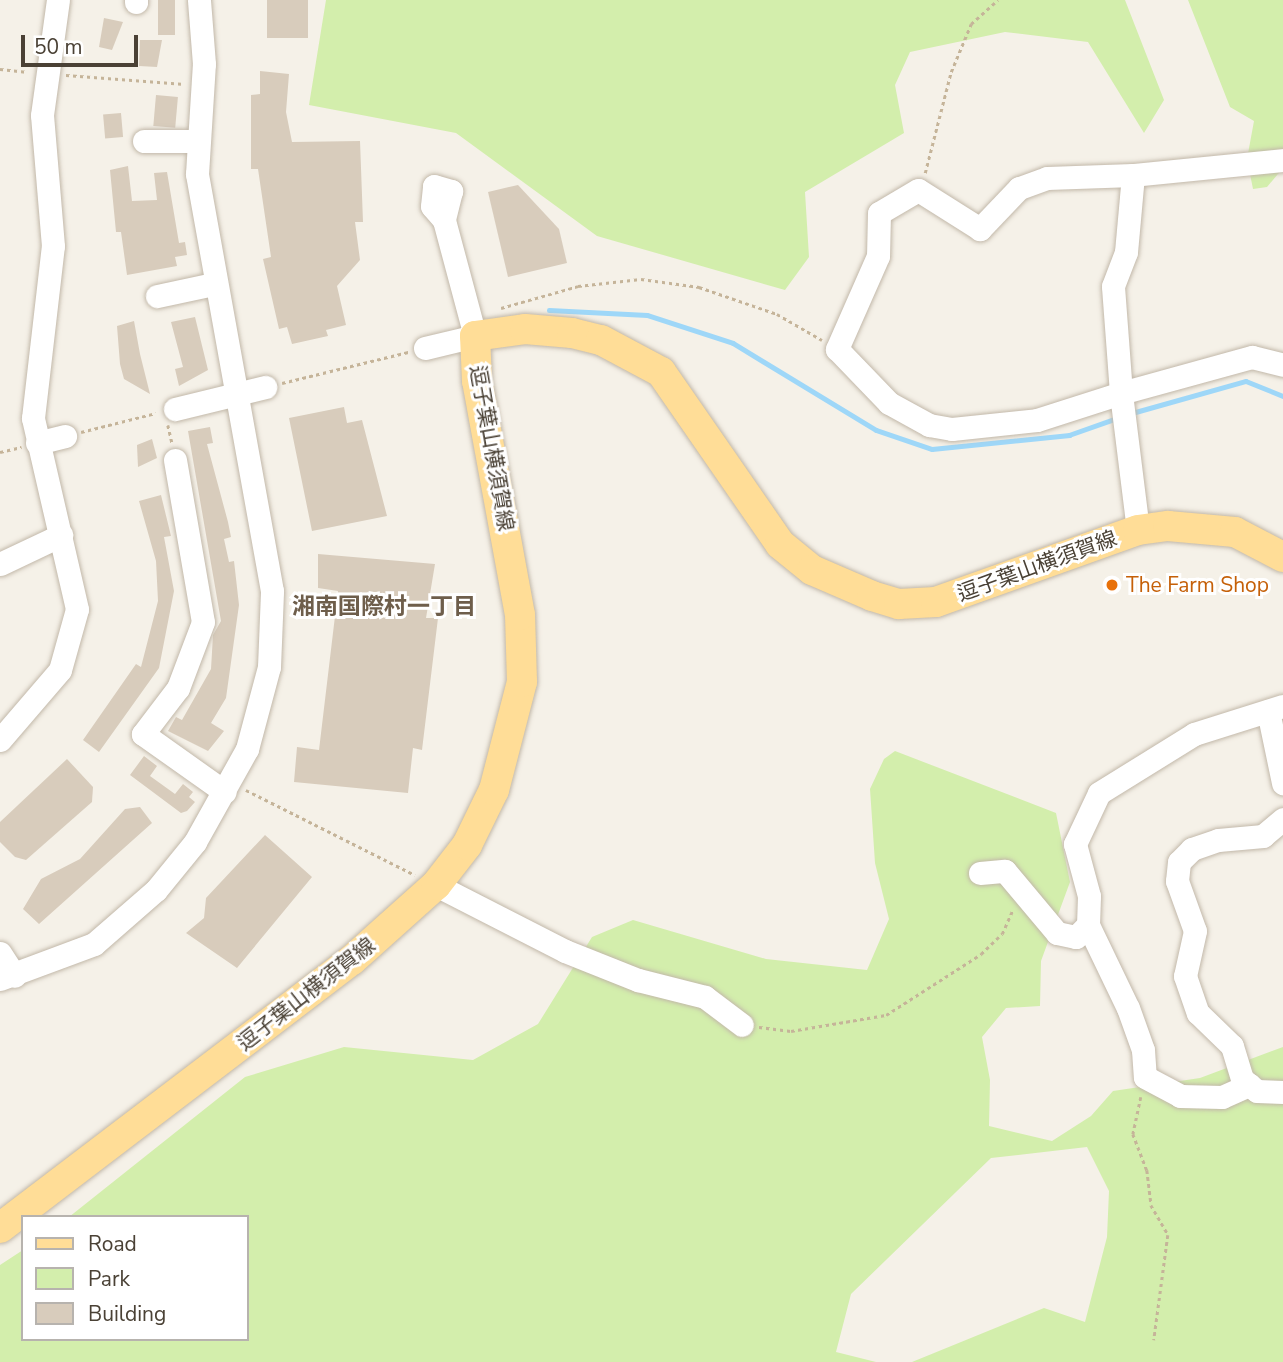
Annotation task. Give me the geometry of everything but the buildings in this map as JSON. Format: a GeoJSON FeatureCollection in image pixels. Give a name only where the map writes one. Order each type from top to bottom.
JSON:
{"type":"FeatureCollection","features":[{"type":"Feature","properties":{"kind":"main road","name":"逗子葉山横須賀線"},"geometry":{"type":"LineString","coordinates":[[0,1228],[352,960],[436,885],[467,845],[494,790],[522,682],[520,615],[477,381],[472,327],[572,333],[601,340],[661,372],[780,544],[812,570],[872,596],[899,604],[936,602],[1138,530],[1214,528],[1257,540],[1283,557]]}},
{"type":"Feature","properties":{"kind":"street"},"geometry":{"type":"LineString","coordinates":[[0,740],[60,670],[76,626],[75,586],[37,443],[36,382],[53,246],[42,115],[45,74],[58,0]]}},
{"type":"Feature","properties":{"kind":"street"},"geometry":{"type":"LineString","coordinates":[[0,953],[7,977],[94,944],[128,918],[195,842],[228,787],[258,713],[273,628],[266,552],[213,285],[197,174],[201,85],[199,0]]}},
{"type":"Feature","properties":{"kind":"street"},"geometry":{"type":"LineString","coordinates":[[144,141],[198,141]]}},
{"type":"Feature","properties":{"kind":"street"},"geometry":{"type":"LineString","coordinates":[[1283,160],[1133,175],[1038,181],[1019,188],[980,229],[918,190],[879,213],[878,256],[837,349],[889,403],[929,425],[952,429],[1037,420],[1121,393],[1252,357],[1283,365]]}},
{"type":"Feature","properties":{"kind":"street"},"geometry":{"type":"LineString","coordinates":[[1133,175],[1126,252],[1113,286],[1121,393],[1138,530]]}},
{"type":"Feature","properties":{"kind":"street"},"geometry":{"type":"LineString","coordinates":[[425,348],[472,327],[444,220]]}},
{"type":"Feature","properties":{"kind":"street"},"geometry":{"type":"LineString","coordinates":[[157,296],[213,285]]}},
{"type":"Feature","properties":{"kind":"street"},"geometry":{"type":"LineString","coordinates":[[175,409],[265,387]]}},
{"type":"Feature","properties":{"kind":"street"},"geometry":{"type":"LineString","coordinates":[[37,443],[65,436]]}},
{"type":"Feature","properties":{"kind":"street"},"geometry":{"type":"LineString","coordinates":[[176,460],[203,622],[178,688],[143,734],[228,787]]}},
{"type":"Feature","properties":{"kind":"street"},"geometry":{"type":"LineString","coordinates":[[0,564],[61,535]]}},
{"type":"Feature","properties":{"kind":"street"},"geometry":{"type":"LineString","coordinates":[[1249,1085],[1222,1097],[1181,1096],[1145,1077],[1143,1050],[1128,1008],[1088,925],[1089,896],[1075,844],[1099,793],[1194,734],[1275,709],[1283,783]]}},
{"type":"Feature","properties":{"kind":"street"},"geometry":{"type":"LineString","coordinates":[[1283,819],[1263,836],[1218,840],[1192,849],[1179,862],[1177,881],[1195,932],[1185,976],[1191,998],[1232,1046],[1242,1079],[1257,1091],[1283,1092]]}},
{"type":"Feature","properties":{"kind":"street"},"geometry":{"type":"LineString","coordinates":[[979,873],[1005,871],[1057,933],[1076,937],[1088,925]]}},
{"type":"Feature","properties":{"kind":"street"},"geometry":{"type":"LineString","coordinates":[[436,885],[565,951],[638,980],[705,997],[742,1025]]}},
{"type":"Feature","properties":{"kind":"path"},"geometry":{"type":"LineString","coordinates":[[918,190],[935,149],[951,72],[971,24],[998,0]]}},
{"type":"Feature","properties":{"kind":"path"},"geometry":{"type":"LineString","coordinates":[[0,69],[201,85]]}},
{"type":"Feature","properties":{"kind":"path"},"geometry":{"type":"LineString","coordinates":[[472,327],[578,286],[640,279],[699,286],[777,314],[837,349]]}},
{"type":"Feature","properties":{"kind":"path"},"geometry":{"type":"LineString","coordinates":[[265,387],[425,348]]}},
{"type":"Feature","properties":{"kind":"path"},"geometry":{"type":"LineString","coordinates":[[65,436],[165,411],[176,460]]}},
{"type":"Feature","properties":{"kind":"path"},"geometry":{"type":"LineString","coordinates":[[228,787],[436,885]]}},
{"type":"Feature","properties":{"kind":"path"},"geometry":{"type":"LineString","coordinates":[[742,1025],[791,1031],[886,1015],[1002,934],[1018,884]]}},
{"type":"Feature","properties":{"kind":"path"},"geometry":{"type":"LineString","coordinates":[[1145,1077],[1133,1134],[1147,1170],[1151,1205],[1168,1235],[1154,1340]]}},
{"type":"Feature","properties":{"kind":"green space"},"geometry":{"type":"Polygon","coordinates":[[[326,0],[1125,0],[1164,100],[1144,133],[1088,42],[1005,32],[910,52],[895,85],[904,133],[805,192],[809,257],[785,290],[597,236],[456,133],[309,105],[326,0]]]}},
{"type":"Feature","properties":{"kind":"green space"},"geometry":{"type":"Polygon","coordinates":[[[1188,0],[1283,0],[1283,168],[1267,187],[1253,189],[1247,159],[1254,121],[1230,107],[1188,0]]]}},
{"type":"Feature","properties":{"kind":"green space"},"geometry":{"type":"Polygon","coordinates":[[[895,751],[1056,813],[1070,882],[1041,961],[1040,1006],[1006,1008],[982,1037],[990,1080],[989,1126],[1052,1141],[1091,1116],[1113,1091],[1200,1078],[1283,1047],[1283,1362],[912,1362],[1044,1308],[1085,1322],[1107,1237],[1109,1191],[1087,1147],[991,1158],[851,1294],[836,1352],[876,1362],[0,1362],[0,1265],[21,1251],[21,1341],[248,1341],[248,1215],[72,1215],[245,1077],[344,1047],[473,1060],[538,1024],[592,937],[633,920],[766,959],[867,970],[889,919],[875,863],[870,789],[884,759],[895,751]]]}},
{"type":"Feature","properties":{"kind":"waterway"},"geometry":{"type":"LineString","coordinates":[[549,310],[647,315],[733,343],[876,430],[932,449],[1069,435],[1117,418]]}},
{"type":"Feature","properties":{"kind":"waterway"},"geometry":{"type":"LineString","coordinates":[[1132,413],[1246,381],[1283,396]]}},
{"type":"Feature","properties":{"kind":"place","name":"The Farm Shop"},"geometry":{"type":"Point","coordinates":[1112,585]}},
{"type":"Feature","properties":{"kind":"district","name":"湘南国際村一丁目"},"geometry":{"type":"Point","coordinates":[384,607]}}]}
